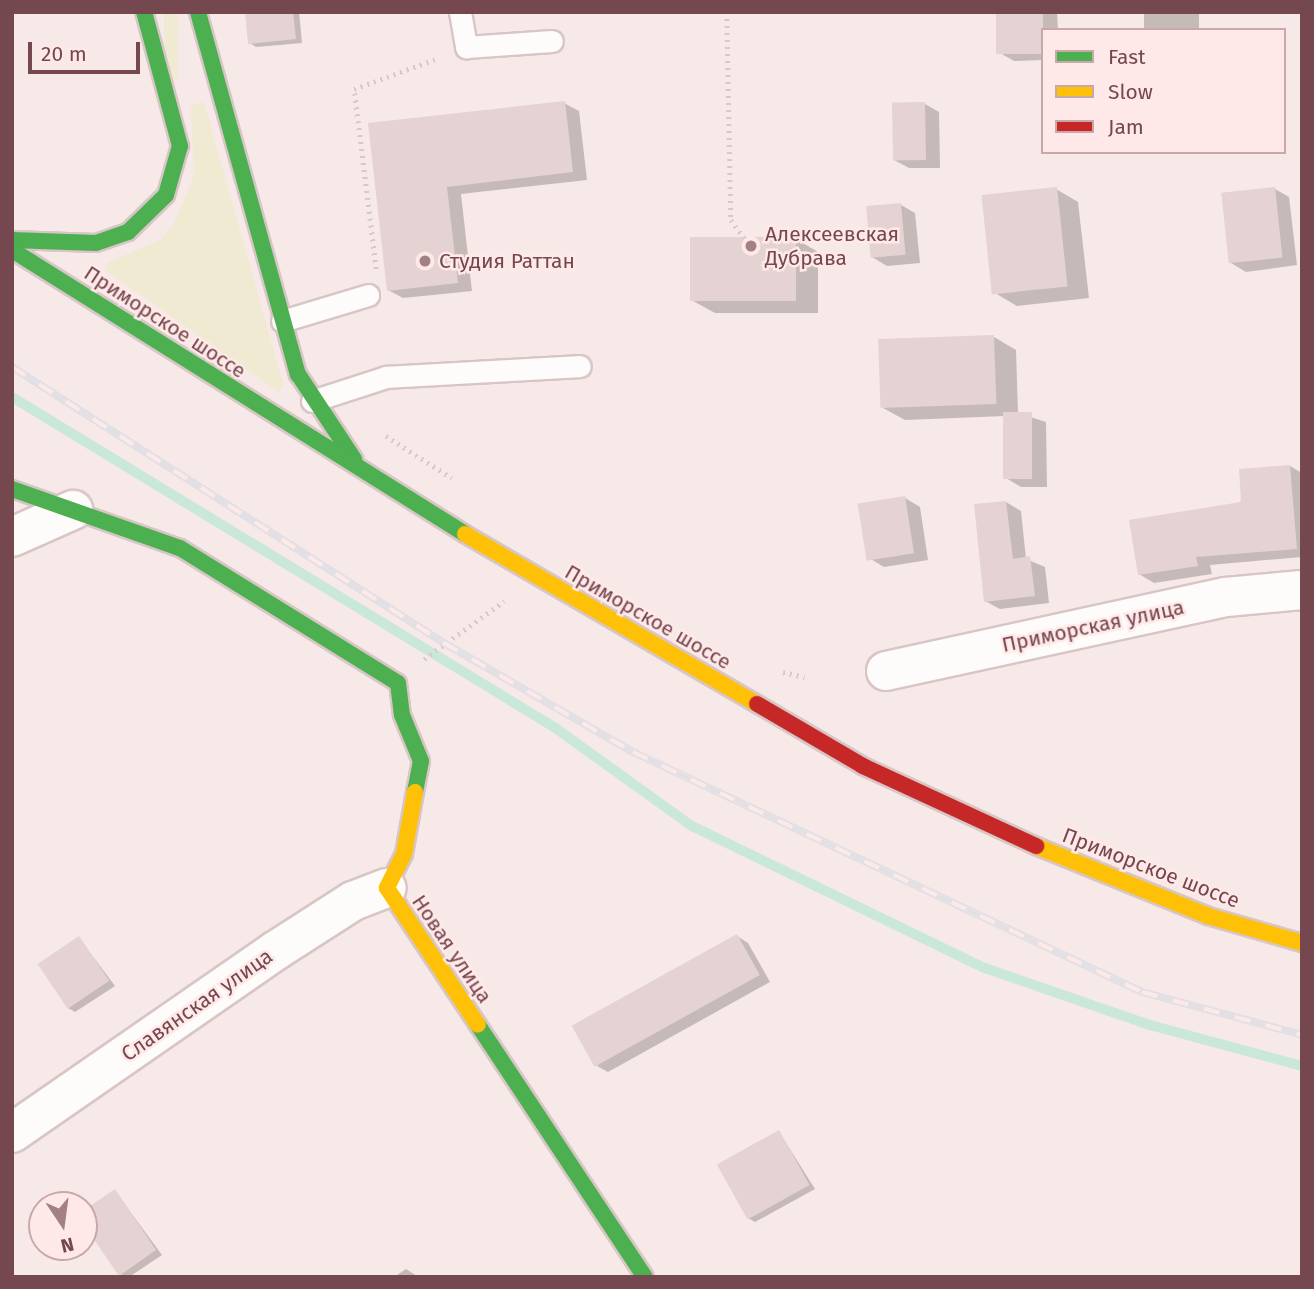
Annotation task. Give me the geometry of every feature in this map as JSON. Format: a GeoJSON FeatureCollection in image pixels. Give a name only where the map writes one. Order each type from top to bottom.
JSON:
{"type":"FeatureCollection","features":[{"type":"Feature","properties":{"kind":"main road"},"geometry":{"type":"LineString","coordinates":[[12,240],[96,243],[128,232],[166,195],[180,146],[144,12]]}},
{"type":"Feature","properties":{"kind":"main road"},"geometry":{"type":"LineString","coordinates":[[198,12],[282,321],[366,476]]}},
{"type":"Feature","properties":{"kind":"main road","name":"Приморское шоссе"},"geometry":{"type":"LineString","coordinates":[[12,250],[366,476],[863,766],[977,822],[1208,916],[1302,943]]}},
{"type":"Feature","properties":{"kind":"main road","name":"Новая улица"},"geometry":{"type":"LineString","coordinates":[[12,489],[180,548],[398,683],[421,771],[404,854],[387,888],[645,1277]]}},
{"type":"Feature","properties":{"kind":"street"},"geometry":{"type":"LineString","coordinates":[[12,537],[73,510]]}},
{"type":"Feature","properties":{"kind":"street","name":"Приморская улица"},"geometry":{"type":"LineString","coordinates":[[886,671],[1226,597],[1302,590]]}},
{"type":"Feature","properties":{"kind":"street","name":"Славянская улица"},"geometry":{"type":"LineString","coordinates":[[12,1133],[275,951],[353,901],[387,888]]}},
{"type":"Feature","properties":{"kind":"lane"},"geometry":{"type":"LineString","coordinates":[[460,12],[466,47],[552,41]]}},
{"type":"Feature","properties":{"kind":"lane"},"geometry":{"type":"LineString","coordinates":[[282,321],[373,287]]}},
{"type":"Feature","properties":{"kind":"lane"},"geometry":{"type":"LineString","coordinates":[[321,397],[386,377],[580,366]]}},
{"type":"Feature","properties":{"kind":"path"},"geometry":{"type":"LineString","coordinates":[[727,12],[731,220],[744,238]]}},
{"type":"Feature","properties":{"kind":"path"},"geometry":{"type":"LineString","coordinates":[[373,287],[354,89],[466,47]]}},
{"type":"Feature","properties":{"kind":"path"},"geometry":{"type":"LineString","coordinates":[[321,397],[464,486]]}},
{"type":"Feature","properties":{"kind":"path"},"geometry":{"type":"LineString","coordinates":[[778,671],[804,677]]}},
{"type":"Feature","properties":{"kind":"shaded area"},"geometry":{"type":"Polygon","coordinates":[[[164,12],[178,12],[178,81],[164,81],[164,12]]]}},
{"type":"Feature","properties":{"kind":"shaded area"},"geometry":{"type":"Polygon","coordinates":[[[204,102],[283,384],[279,392],[105,270],[107,263],[160,240],[174,223],[194,176],[191,105],[204,102]]]}},
{"type":"Feature","properties":{"kind":"building"},"geometry":{"type":"Polygon","coordinates":[[[245,12],[293,12],[296,39],[248,44],[245,12]]]}},
{"type":"Feature","properties":{"kind":"building"},"geometry":{"type":"Polygon","coordinates":[[[996,12],[1043,12],[1041,54],[996,54],[996,12]]]}},
{"type":"Feature","properties":{"kind":"building"},"geometry":{"type":"Polygon","coordinates":[[[565,101],[573,172],[447,187],[458,283],[387,291],[368,123],[565,101]]]}},
{"type":"Feature","properties":{"kind":"building"},"geometry":{"type":"Polygon","coordinates":[[[925,102],[926,160],[893,161],[892,103],[925,102]]]}},
{"type":"Feature","properties":{"kind":"building"},"geometry":{"type":"Polygon","coordinates":[[[1057,187],[1067,286],[992,294],[981,195],[1057,187]]]}},
{"type":"Feature","properties":{"kind":"building"},"geometry":{"type":"Polygon","coordinates":[[[1275,187],[1282,258],[1229,263],[1221,193],[1275,187]]]}},
{"type":"Feature","properties":{"kind":"building"},"geometry":{"type":"Polygon","coordinates":[[[901,203],[906,255],[871,258],[866,206],[901,203]]]}},
{"type":"Feature","properties":{"kind":"building"},"geometry":{"type":"Polygon","coordinates":[[[690,237],[796,237],[796,301],[690,301],[690,237]]]}},
{"type":"Feature","properties":{"kind":"building"},"geometry":{"type":"Polygon","coordinates":[[[994,335],[996,404],[880,408],[878,339],[994,335]]]}},
{"type":"Feature","properties":{"kind":"building"},"geometry":{"type":"Polygon","coordinates":[[[1003,412],[1032,412],[1032,479],[1003,479],[1003,412]]]}},
{"type":"Feature","properties":{"kind":"building"},"geometry":{"type":"Polygon","coordinates":[[[1290,465],[1297,549],[1196,557],[1198,566],[1138,575],[1129,520],[1241,502],[1239,469],[1290,465]]]}},
{"type":"Feature","properties":{"kind":"building"},"geometry":{"type":"Polygon","coordinates":[[[905,496],[914,553],[867,561],[858,504],[905,496]]]}},
{"type":"Feature","properties":{"kind":"building"},"geometry":{"type":"Polygon","coordinates":[[[1006,501],[1013,559],[1030,556],[1035,596],[984,602],[974,504],[1006,501]]]}},
{"type":"Feature","properties":{"kind":"building"},"geometry":{"type":"Polygon","coordinates":[[[737,934],[760,975],[594,1067],[572,1026],[737,934]]]}},
{"type":"Feature","properties":{"kind":"building"},"geometry":{"type":"Polygon","coordinates":[[[79,936],[109,981],[68,1009],[38,964],[79,936]]]}},
{"type":"Feature","properties":{"kind":"building"},"geometry":{"type":"Polygon","coordinates":[[[779,1130],[810,1185],[747,1220],[717,1164],[779,1130]]]}},
{"type":"Feature","properties":{"kind":"building"},"geometry":{"type":"Polygon","coordinates":[[[115,1189],[156,1250],[119,1276],[98,1245],[98,1201],[115,1189]]]}},
{"type":"Feature","properties":{"kind":"waterway"},"geometry":{"type":"LineString","coordinates":[[12,397],[554,727],[692,826],[985,968],[1150,1025],[1302,1066]]}},
{"type":"Feature","properties":{"kind":"railway"},"geometry":{"type":"LineString","coordinates":[[12,367],[444,643],[633,752],[1142,992],[1302,1035]]}},
{"type":"Feature","properties":{"kind":"traffic: fast"},"geometry":{"type":"LineString","coordinates":[[12,240],[96,243],[128,232],[166,195],[180,146],[144,12]]}},
{"type":"Feature","properties":{"kind":"traffic: fast"},"geometry":{"type":"LineString","coordinates":[[198,12],[298,374],[354,459]]}},
{"type":"Feature","properties":{"kind":"traffic: fast"},"geometry":{"type":"LineString","coordinates":[[12,250],[465,534]]}},
{"type":"Feature","properties":{"kind":"traffic: fast"},"geometry":{"type":"LineString","coordinates":[[12,489],[180,548],[398,683],[402,715],[421,761],[415,792]]}},
{"type":"Feature","properties":{"kind":"traffic: fast"},"geometry":{"type":"LineString","coordinates":[[478,1025],[645,1277]]}},
{"type":"Feature","properties":{"kind":"traffic: slow"},"geometry":{"type":"LineString","coordinates":[[465,534],[757,704]]}},
{"type":"Feature","properties":{"kind":"traffic: slow"},"geometry":{"type":"LineString","coordinates":[[415,792],[404,854],[387,888],[478,1025]]}},
{"type":"Feature","properties":{"kind":"traffic: slow"},"geometry":{"type":"LineString","coordinates":[[1036,846],[1208,916],[1302,943]]}},
{"type":"Feature","properties":{"kind":"traffic: jam"},"geometry":{"type":"LineString","coordinates":[[757,704],[863,766],[1036,846]]}},
{"type":"Feature","properties":{"kind":"place","name":"Алексеевская Дубрава"},"geometry":{"type":"Point","coordinates":[751,246]}},
{"type":"Feature","properties":{"kind":"place","name":"Студия Раттан"},"geometry":{"type":"Point","coordinates":[425,261]}}]}
